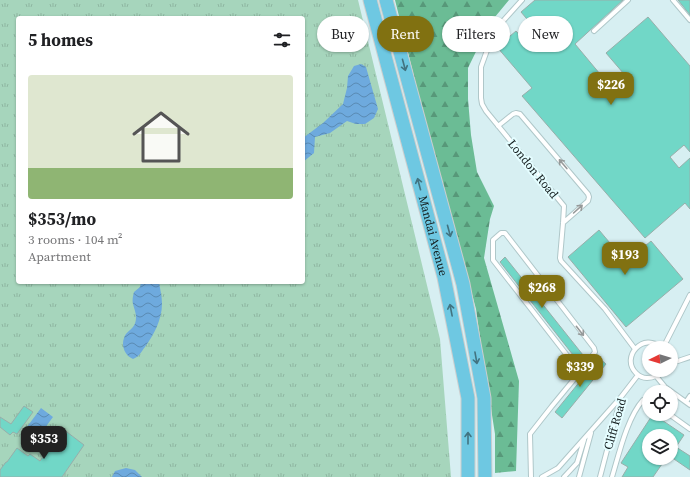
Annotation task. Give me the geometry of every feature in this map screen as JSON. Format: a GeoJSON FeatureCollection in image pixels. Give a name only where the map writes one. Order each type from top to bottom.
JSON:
{"type":"FeatureCollection","features":[{"type":"Feature","properties":{"kind":"main road","name":"Mandai Avenue"},"geometry":{"type":"LineString","coordinates":[[370,0],[444,277],[468,398],[468,477]]}},
{"type":"Feature","properties":{"kind":"main road","name":"Mandai Avenue"},"geometry":{"type":"LineString","coordinates":[[386,0],[463,284],[484,398],[485,477]]}},
{"type":"Feature","properties":{"kind":"lane","name":"London Road"},"geometry":{"type":"LineString","coordinates":[[522,0],[494,31],[481,67],[482,104],[498,126],[564,206],[561,261],[605,309],[635,348]]}},
{"type":"Feature","properties":{"kind":"lane"},"geometry":{"type":"LineString","coordinates":[[594,31],[628,0]]}},
{"type":"Feature","properties":{"kind":"lane"},"geometry":{"type":"LineString","coordinates":[[673,0],[690,20]]}},
{"type":"Feature","properties":{"kind":"lane"},"geometry":{"type":"LineString","coordinates":[[498,126],[513,114],[520,114],[588,194],[588,201],[564,223]]}},
{"type":"Feature","properties":{"kind":"lane"},"geometry":{"type":"LineString","coordinates":[[531,477],[530,434],[580,372],[595,352],[594,348],[505,233],[500,233],[493,240],[493,260],[580,372]]}},
{"type":"Feature","properties":{"kind":"lane"},"geometry":{"type":"LineString","coordinates":[[666,341],[690,295]]}},
{"type":"Feature","properties":{"kind":"lane"},"geometry":{"type":"LineString","coordinates":[[642,344],[635,348],[632,354],[632,365],[638,375],[644,378],[653,377]]}},
{"type":"Feature","properties":{"kind":"lane"},"geometry":{"type":"LineString","coordinates":[[678,361],[690,357]]}},
{"type":"Feature","properties":{"kind":"lane","name":"Cliff Road"},"geometry":{"type":"LineString","coordinates":[[600,477],[621,397],[638,375]]}},
{"type":"Feature","properties":{"kind":"lane"},"geometry":{"type":"LineString","coordinates":[[657,377],[665,388],[688,404],[690,396]]}},
{"type":"Feature","properties":{"kind":"lane"},"geometry":{"type":"LineString","coordinates":[[542,477],[558,468],[621,397]]}},
{"type":"Feature","properties":{"kind":"lane"},"geometry":{"type":"LineString","coordinates":[[612,477],[626,429],[642,401]]}},
{"type":"Feature","properties":{"kind":"lane"},"geometry":{"type":"LineString","coordinates":[[678,420],[690,429]]}},
{"type":"Feature","properties":{"kind":"lane"},"geometry":{"type":"LineString","coordinates":[[578,477],[592,430]]}},
{"type":"Feature","properties":{"kind":"lane"},"geometry":{"type":"LineString","coordinates":[[564,477],[577,463],[585,438]]}},
{"type":"Feature","properties":{"kind":"green space"},"geometry":{"type":"Polygon","coordinates":[[[0,0],[358,0],[362,16],[317,16],[317,52],[369,52],[369,45],[440,339],[451,477],[0,477],[0,0]]]}},
{"type":"Feature","properties":{"kind":"green space"},"geometry":{"type":"Polygon","coordinates":[[[395,0],[509,0],[496,16],[442,16],[442,52],[476,52],[468,68],[468,99],[471,135],[477,172],[494,206],[490,219],[484,258],[519,381],[516,471],[495,473],[495,434],[476,309],[408,52],[434,52],[434,16],[399,16],[395,0]]]}},
{"type":"Feature","properties":{"kind":"water"},"geometry":{"type":"Polygon","coordinates":[[[361,64],[366,67],[378,109],[374,118],[365,124],[356,124],[347,121],[330,133],[315,137],[314,153],[305,160],[305,136],[323,123],[343,104],[348,76],[354,66],[361,64]]]}},
{"type":"Feature","properties":{"kind":"water"},"geometry":{"type":"Polygon","coordinates":[[[141,284],[159,284],[162,298],[162,310],[157,327],[140,354],[133,359],[126,353],[123,347],[123,341],[125,335],[133,327],[136,321],[133,298],[134,292],[140,287],[141,284]]]}},
{"type":"Feature","properties":{"kind":"water"},"geometry":{"type":"Polygon","coordinates":[[[41,408],[53,417],[33,444],[21,435],[41,408]]]}},
{"type":"Feature","properties":{"kind":"water"},"geometry":{"type":"Polygon","coordinates":[[[47,433],[52,435],[52,438],[45,449],[43,449],[41,445],[44,441],[45,434],[47,433]]]}},
{"type":"Feature","properties":{"kind":"water"},"geometry":{"type":"Polygon","coordinates":[[[126,468],[135,470],[142,477],[112,477],[115,471],[126,468]]]}},
{"type":"Feature","properties":{"kind":"building"},"geometry":{"type":"Polygon","coordinates":[[[535,0],[623,0],[575,44],[610,86],[624,74],[606,53],[648,17],[690,66],[690,152],[684,145],[670,157],[679,168],[690,158],[690,209],[685,203],[645,238],[522,96],[532,88],[501,52],[510,52],[510,36],[516,31],[518,33],[518,52],[573,52],[573,16],[524,16],[521,12],[535,0]]]}},
{"type":"Feature","properties":{"kind":"building"},"geometry":{"type":"Polygon","coordinates":[[[678,0],[690,0],[690,15],[678,0]]]}},
{"type":"Feature","properties":{"kind":"building"},"geometry":{"type":"Polygon","coordinates":[[[599,230],[626,262],[651,241],[683,279],[626,327],[568,257],[599,230]]]}},
{"type":"Feature","properties":{"kind":"building"},"geometry":{"type":"Polygon","coordinates":[[[505,257],[583,355],[577,360],[500,262],[505,257]]]}},
{"type":"Feature","properties":{"kind":"building"},"geometry":{"type":"Polygon","coordinates":[[[599,358],[606,364],[562,418],[555,412],[599,358]]]}},
{"type":"Feature","properties":{"kind":"building"},"geometry":{"type":"Polygon","coordinates":[[[24,406],[33,412],[17,434],[13,432],[10,435],[0,427],[0,417],[11,424],[24,406]]]}},
{"type":"Feature","properties":{"kind":"building"},"geometry":{"type":"Polygon","coordinates":[[[648,421],[663,421],[675,429],[643,429],[648,421]]]}},
{"type":"Feature","properties":{"kind":"building"},"geometry":{"type":"Polygon","coordinates":[[[63,429],[84,445],[62,477],[0,477],[0,470],[17,448],[28,456],[30,454],[40,461],[63,429]]]}},
{"type":"Feature","properties":{"kind":"building"},"geometry":{"type":"Polygon","coordinates":[[[642,431],[642,465],[661,465],[653,477],[622,477],[628,467],[621,463],[642,431]]]}},
{"type":"Feature","properties":{"kind":"building"},"geometry":{"type":"Polygon","coordinates":[[[678,431],[684,435],[678,444],[678,431]]]}},
{"type":"Feature","properties":{"kind":"building"},"geometry":{"type":"Polygon","coordinates":[[[678,448],[690,456],[690,470],[678,462],[678,448]]]}}]}
